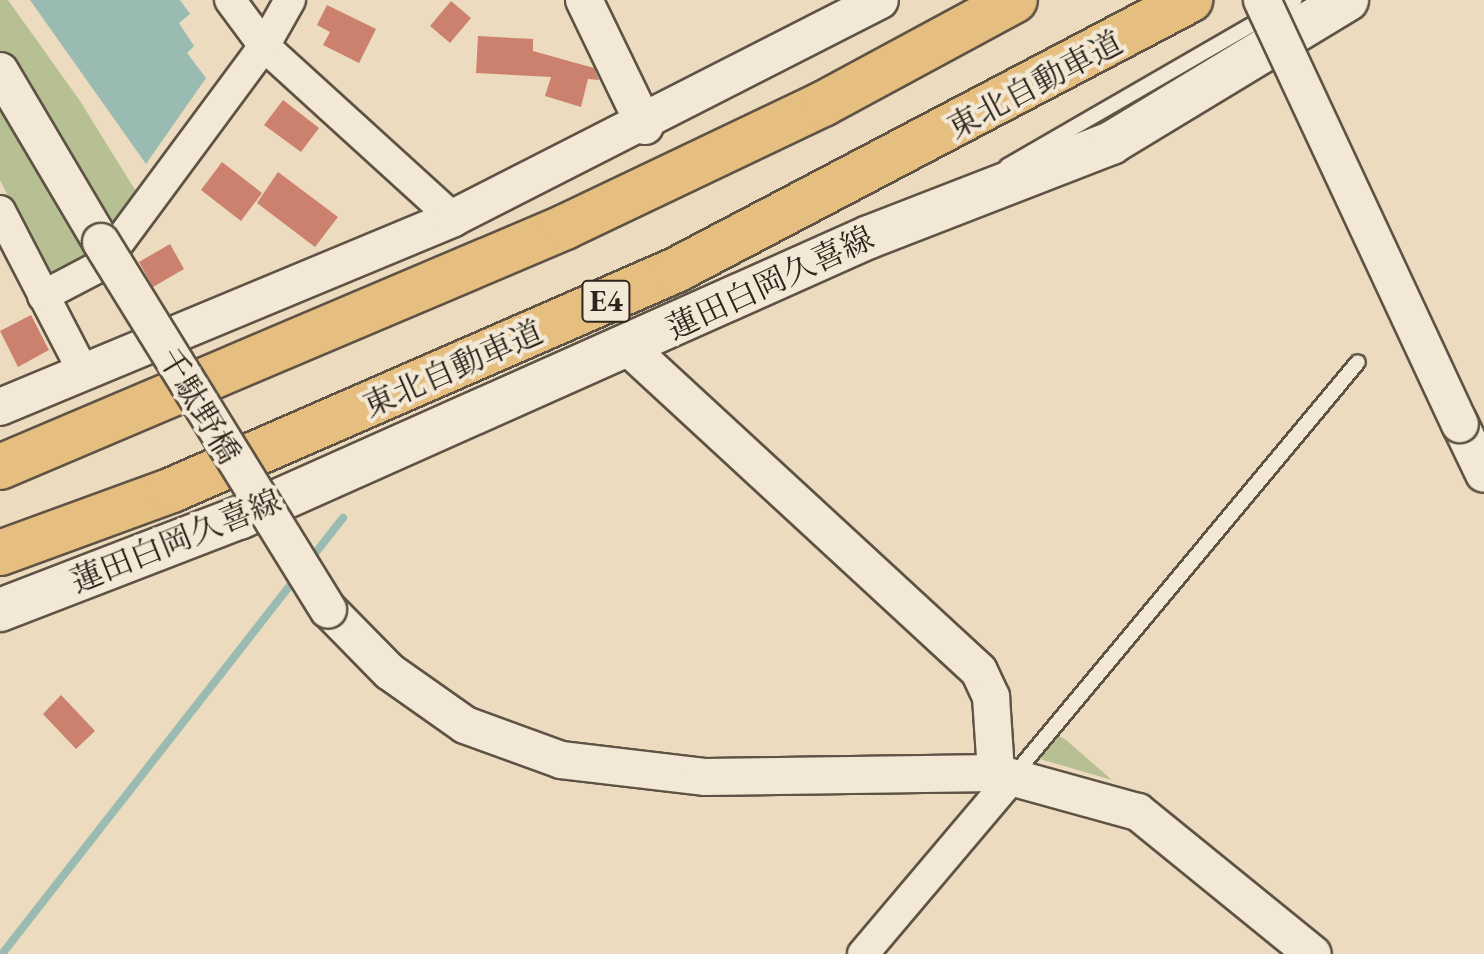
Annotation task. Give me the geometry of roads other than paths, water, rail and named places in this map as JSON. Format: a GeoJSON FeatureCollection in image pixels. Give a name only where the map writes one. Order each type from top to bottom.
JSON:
{"type":"FeatureCollection","features":[{"type":"Feature","properties":{"kind":"highway"},"geometry":{"type":"LineString","coordinates":[[0,467],[565,227],[823,104],[1015,0]]}},
{"type":"Feature","properties":{"kind":"highway","name":"東北自動車道"},"geometry":{"type":"LineString","coordinates":[[0,553],[172,490],[676,270],[1190,0]]}},
{"type":"Feature","properties":{"kind":"main road","name":"蓮田白岡久喜線"},"geometry":{"type":"LineString","coordinates":[[0,610],[239,518],[962,200],[1111,143],[1347,0]]}},
{"type":"Feature","properties":{"kind":"street"},"geometry":{"type":"LineString","coordinates":[[230,0],[264,46],[453,218]]}},
{"type":"Feature","properties":{"kind":"street"},"geometry":{"type":"LineString","coordinates":[[43,296],[102,265],[264,46],[290,0]]}},
{"type":"Feature","properties":{"kind":"street"},"geometry":{"type":"LineString","coordinates":[[584,0],[645,126]]}},
{"type":"Feature","properties":{"kind":"street"},"geometry":{"type":"LineString","coordinates":[[1262,0],[1484,474]]}},
{"type":"Feature","properties":{"kind":"street"},"geometry":{"type":"LineString","coordinates":[[0,407],[453,218],[645,126],[880,4]]}},
{"type":"Feature","properties":{"kind":"street","name":"千駄野橋"},"geometry":{"type":"LineString","coordinates":[[0,71],[101,242],[328,609],[390,672],[465,725],[561,760],[706,777],[1005,774],[1161,826],[1313,954]]}},
{"type":"Feature","properties":{"kind":"street"},"geometry":{"type":"LineString","coordinates":[[0,211],[84,373]]}},
{"type":"Feature","properties":{"kind":"street"},"geometry":{"type":"LineString","coordinates":[[629,348],[979,671],[991,697],[1005,774],[863,954]]}},
{"type":"Feature","properties":{"kind":"lane"},"geometry":{"type":"LineString","coordinates":[[962,200],[1035,145],[1294,0]]}},
{"type":"Feature","properties":{"kind":"lane"},"geometry":{"type":"LineString","coordinates":[[1005,774],[1358,362]]}},
{"type":"Feature","properties":{"kind":"water"},"geometry":{"type":"Polygon","coordinates":[[[30,0],[180,0],[190,14],[179,23],[194,46],[187,53],[206,78],[146,164],[30,0]]]}},
{"type":"Feature","properties":{"kind":"waterway"},"geometry":{"type":"LineString","coordinates":[[309,561],[343,518]]}},
{"type":"Feature","properties":{"kind":"waterway"},"geometry":{"type":"LineString","coordinates":[[2,954],[296,578]]}}]}
